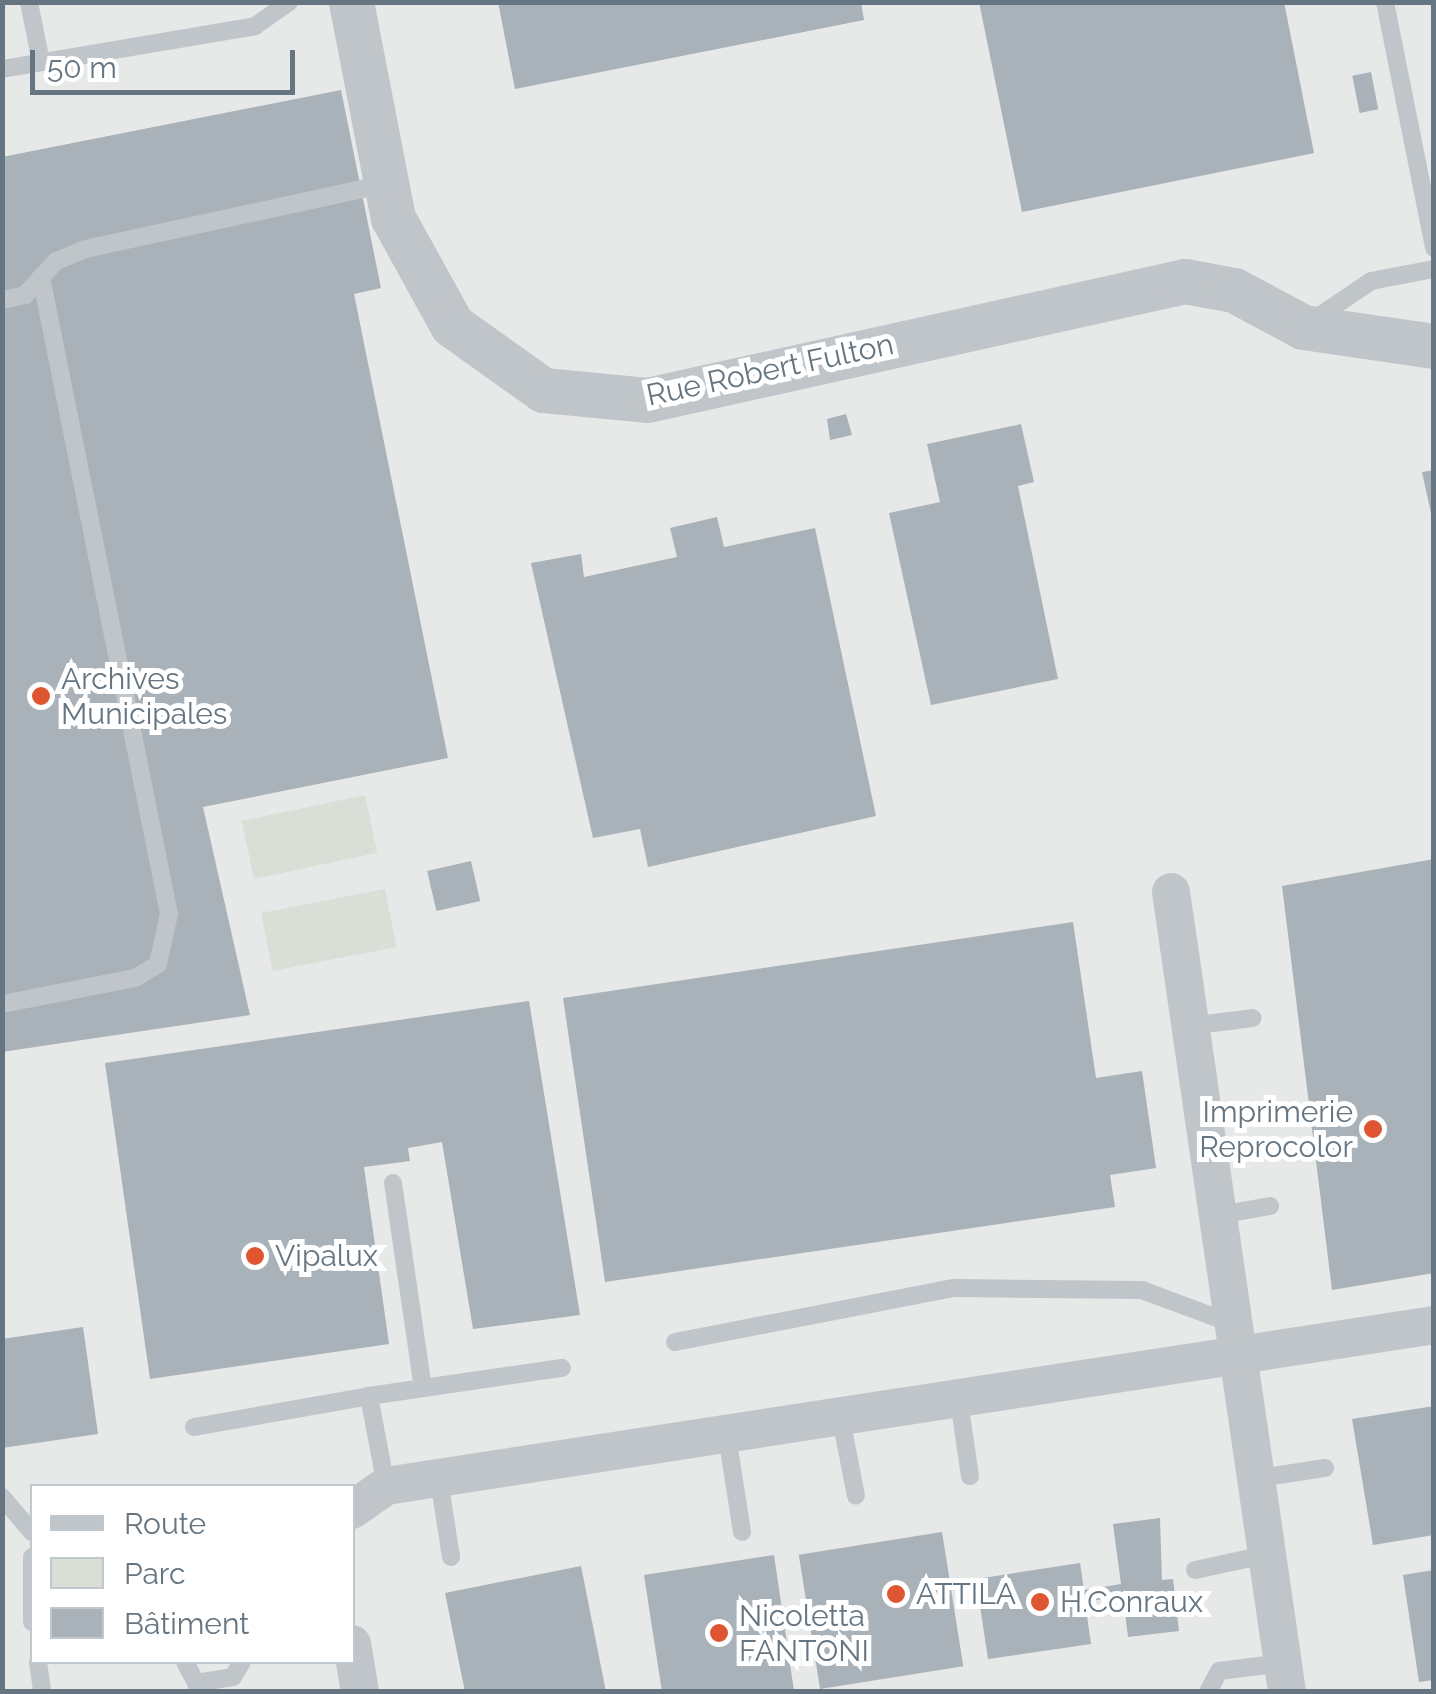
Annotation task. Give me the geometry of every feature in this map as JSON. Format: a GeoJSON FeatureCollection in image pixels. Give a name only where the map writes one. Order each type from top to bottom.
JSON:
{"type":"FeatureCollection","features":[{"type":"Feature","properties":{"kind":"street","name":"Rue Robert Fulton"},"geometry":{"type":"LineString","coordinates":[[352,2],[393,218],[452,324],[543,390],[648,400],[1185,281],[1234,290],[1303,327],[1434,346]]}},
{"type":"Feature","properties":{"kind":"street"},"geometry":{"type":"LineString","coordinates":[[1170,892],[1233,1360],[1285,1677]]}},
{"type":"Feature","properties":{"kind":"street"},"geometry":{"type":"LineString","coordinates":[[363,1498],[439,1480],[1233,1360],[1434,1325]]}},
{"type":"Feature","properties":{"kind":"street"},"geometry":{"type":"LineString","coordinates":[[355,1662],[360,1692]]}},
{"type":"Feature","properties":{"kind":"lane"},"geometry":{"type":"LineString","coordinates":[[29,2],[41,62]]}},
{"type":"Feature","properties":{"kind":"lane"},"geometry":{"type":"LineString","coordinates":[[2,68],[255,26],[289,2]]}},
{"type":"Feature","properties":{"kind":"lane"},"geometry":{"type":"LineString","coordinates":[[1385,2],[1434,248]]}},
{"type":"Feature","properties":{"kind":"lane"},"geometry":{"type":"LineString","coordinates":[[2,300],[25,295],[41,278],[85,248],[386,184]]}},
{"type":"Feature","properties":{"kind":"lane"},"geometry":{"type":"LineString","coordinates":[[1303,327],[1371,281],[1434,270]]}},
{"type":"Feature","properties":{"kind":"lane"},"geometry":{"type":"LineString","coordinates":[[2,1004],[135,978],[158,964],[170,914],[41,278]]}},
{"type":"Feature","properties":{"kind":"lane"},"geometry":{"type":"LineString","coordinates":[[1188,1026],[1253,1018]]}},
{"type":"Feature","properties":{"kind":"lane"},"geometry":{"type":"LineString","coordinates":[[393,1183],[423,1388]]}},
{"type":"Feature","properties":{"kind":"lane"},"geometry":{"type":"LineString","coordinates":[[1214,1216],[1270,1206]]}},
{"type":"Feature","properties":{"kind":"lane"},"geometry":{"type":"LineString","coordinates":[[674,1342],[954,1288],[1142,1290],[1228,1322]]}},
{"type":"Feature","properties":{"kind":"lane"},"geometry":{"type":"LineString","coordinates":[[194,1427],[562,1368]]}},
{"type":"Feature","properties":{"kind":"lane"},"geometry":{"type":"LineString","coordinates":[[363,1498],[369,1396]]}},
{"type":"Feature","properties":{"kind":"lane"},"geometry":{"type":"LineString","coordinates":[[959,1401],[970,1476]]}},
{"type":"Feature","properties":{"kind":"lane"},"geometry":{"type":"LineString","coordinates":[[841,1419],[856,1496]]}},
{"type":"Feature","properties":{"kind":"lane"},"geometry":{"type":"LineString","coordinates":[[727,1436],[742,1532]]}},
{"type":"Feature","properties":{"kind":"lane"},"geometry":{"type":"LineString","coordinates":[[1252,1479],[1325,1468]]}},
{"type":"Feature","properties":{"kind":"lane"},"geometry":{"type":"LineString","coordinates":[[439,1480],[451,1557]]}},
{"type":"Feature","properties":{"kind":"lane"},"geometry":{"type":"LineString","coordinates":[[2,1497],[30,1530]]}},
{"type":"Feature","properties":{"kind":"lane"},"geometry":{"type":"LineString","coordinates":[[1195,1570],[1265,1555]]}},
{"type":"Feature","properties":{"kind":"lane"},"geometry":{"type":"LineString","coordinates":[[38,1664],[42,1692]]}},
{"type":"Feature","properties":{"kind":"lane"},"geometry":{"type":"LineString","coordinates":[[185,1664],[196,1683],[233,1677],[241,1664]]}},
{"type":"Feature","properties":{"kind":"lane"},"geometry":{"type":"LineString","coordinates":[[1208,1692],[1219,1670],[1285,1677]]}},
{"type":"Feature","properties":{"kind":"shaded area"},"geometry":{"type":"Polygon","coordinates":[[[3,3],[1433,3],[1433,1691],[3,1692],[3,3]]]}},
{"type":"Feature","properties":{"kind":"green space"},"geometry":{"type":"Polygon","coordinates":[[[365,795],[377,853],[254,879],[242,821],[365,795]]]}},
{"type":"Feature","properties":{"kind":"green space"},"geometry":{"type":"Polygon","coordinates":[[[385,889],[396,947],[273,971],[261,913],[385,889]]]}},
{"type":"Feature","properties":{"kind":"building"},"geometry":{"type":"Polygon","coordinates":[[[498,2],[861,2],[864,20],[515,89],[498,2]]]}},
{"type":"Feature","properties":{"kind":"building"},"geometry":{"type":"Polygon","coordinates":[[[979,2],[1284,2],[1314,153],[1022,212],[979,2]]]}},
{"type":"Feature","properties":{"kind":"building"},"geometry":{"type":"Polygon","coordinates":[[[1371,72],[1378,109],[1360,113],[1352,76],[1371,72]]]}},
{"type":"Feature","properties":{"kind":"building","name":"Archives Municipales"},"geometry":{"type":"Polygon","coordinates":[[[341,90],[381,288],[354,294],[448,758],[203,807],[250,1015],[2,1052],[2,157],[341,90]]]}},
{"type":"Feature","properties":{"kind":"building"},"geometry":{"type":"Polygon","coordinates":[[[846,414],[852,435],[830,440],[827,419],[846,414]]]}},
{"type":"Feature","properties":{"kind":"building"},"geometry":{"type":"Polygon","coordinates":[[[1021,424],[1034,482],[1018,486],[1058,679],[931,705],[889,513],[940,502],[927,444],[1021,424]]]}},
{"type":"Feature","properties":{"kind":"building"},"geometry":{"type":"Polygon","coordinates":[[[1434,470],[1434,518],[1432,518],[1422,472],[1434,470]]]}},
{"type":"Feature","properties":{"kind":"building"},"geometry":{"type":"Polygon","coordinates":[[[717,517],[724,547],[815,528],[876,816],[648,867],[640,829],[593,838],[531,563],[581,554],[584,577],[677,557],[670,528],[717,517]]]}},
{"type":"Feature","properties":{"kind":"building","name":"Imprimerie Reprocolor"},"geometry":{"type":"Polygon","coordinates":[[[1434,859],[1434,1273],[1332,1290],[1282,886],[1434,859]]]}},
{"type":"Feature","properties":{"kind":"building"},"geometry":{"type":"Polygon","coordinates":[[[471,861],[480,901],[436,911],[427,871],[471,861]]]}},
{"type":"Feature","properties":{"kind":"building"},"geometry":{"type":"Polygon","coordinates":[[[1073,922],[1096,1078],[1142,1071],[1156,1168],[1110,1175],[1115,1207],[605,1282],[563,998],[1073,922]]]}},
{"type":"Feature","properties":{"kind":"building","name":"Vipalux"},"geometry":{"type":"Polygon","coordinates":[[[529,1001],[580,1315],[473,1329],[442,1142],[408,1148],[410,1161],[364,1167],[389,1344],[150,1379],[105,1063],[529,1001]]]}},
{"type":"Feature","properties":{"kind":"building"},"geometry":{"type":"Polygon","coordinates":[[[83,1327],[98,1434],[2,1448],[2,1339],[83,1327]]]}},
{"type":"Feature","properties":{"kind":"building"},"geometry":{"type":"Polygon","coordinates":[[[1434,1406],[1434,1535],[1373,1545],[1352,1419],[1434,1406]]]}},
{"type":"Feature","properties":{"kind":"building"},"geometry":{"type":"Polygon","coordinates":[[[1160,1518],[1162,1580],[1173,1579],[1179,1631],[1128,1637],[1123,1596],[1085,1602],[1091,1644],[988,1659],[976,1579],[1080,1563],[1084,1590],[1121,1584],[1113,1524],[1160,1518]]]}},
{"type":"Feature","properties":{"kind":"building"},"geometry":{"type":"Polygon","coordinates":[[[942,1532],[963,1666],[820,1689],[799,1555],[942,1532]]]}},
{"type":"Feature","properties":{"kind":"building","name":"Nicoletta FANTONI"},"geometry":{"type":"Polygon","coordinates":[[[774,1555],[794,1691],[662,1692],[644,1575],[774,1555]]]}},
{"type":"Feature","properties":{"kind":"building"},"geometry":{"type":"Polygon","coordinates":[[[581,1566],[606,1692],[465,1692],[445,1593],[581,1566]]]}},
{"type":"Feature","properties":{"kind":"building"},"geometry":{"type":"Polygon","coordinates":[[[1434,1570],[1434,1680],[1419,1682],[1403,1575],[1434,1570]]]}},
{"type":"Feature","properties":{"kind":"place","name":"Archives Municipales"},"geometry":{"type":"Point","coordinates":[41,696]}},
{"type":"Feature","properties":{"kind":"place","name":"Imprimerie Reprocolor"},"geometry":{"type":"Point","coordinates":[1373,1129]}},
{"type":"Feature","properties":{"kind":"place","name":"Vipalux"},"geometry":{"type":"Point","coordinates":[255,1256]}},
{"type":"Feature","properties":{"kind":"place","name":"ATTILA"},"geometry":{"type":"Point","coordinates":[896,1594]}},
{"type":"Feature","properties":{"kind":"place","name":"H.Conraux"},"geometry":{"type":"Point","coordinates":[1040,1602]}},
{"type":"Feature","properties":{"kind":"place","name":"Nicoletta FANTONI"},"geometry":{"type":"Point","coordinates":[719,1633]}}]}
